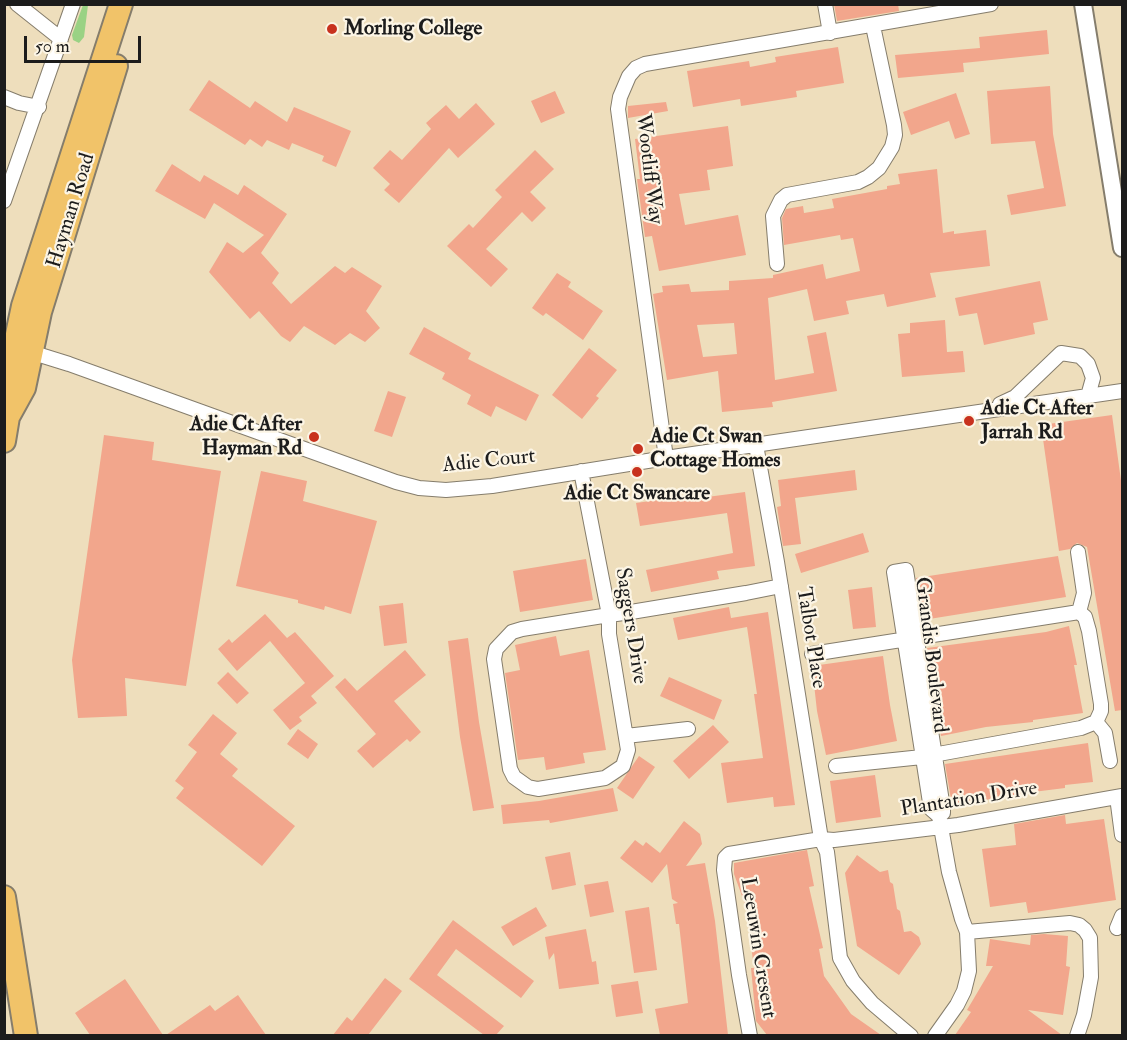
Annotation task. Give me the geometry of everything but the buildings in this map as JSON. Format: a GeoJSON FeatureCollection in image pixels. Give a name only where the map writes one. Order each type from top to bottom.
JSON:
{"type":"FeatureCollection","features":[{"type":"Feature","properties":{"kind":"main road","name":"Hayman Road"},"geometry":{"type":"LineString","coordinates":[[4,441],[8,417],[24,388],[23,306],[121,4]]}},
{"type":"Feature","properties":{"kind":"main road","name":"Hayman Road"},"geometry":{"type":"LineString","coordinates":[[23,350],[40,312],[135,4]]}},
{"type":"Feature","properties":{"kind":"main road"},"geometry":{"type":"LineString","coordinates":[[4,897],[26,1035]]}},
{"type":"Feature","properties":{"kind":"street"},"geometry":{"type":"LineString","coordinates":[[17,4],[61,39]]}},
{"type":"Feature","properties":{"kind":"street"},"geometry":{"type":"LineString","coordinates":[[4,201],[73,4]]}},
{"type":"Feature","properties":{"kind":"street"},"geometry":{"type":"LineString","coordinates":[[825,4],[830,33]]}},
{"type":"Feature","properties":{"kind":"street","name":"Wootliff Way"},"geometry":{"type":"LineString","coordinates":[[666,458],[618,109],[624,85],[636,68],[645,64],[873,26],[924,10],[991,4]]}},
{"type":"Feature","properties":{"kind":"street"},"geometry":{"type":"LineString","coordinates":[[1083,4],[1117,184],[1122,248]]}},
{"type":"Feature","properties":{"kind":"street"},"geometry":{"type":"LineString","coordinates":[[777,264],[773,216],[781,200],[787,195],[858,182],[879,168],[892,147],[895,135],[894,125],[873,26]]}},
{"type":"Feature","properties":{"kind":"street"},"geometry":{"type":"LineString","coordinates":[[4,97],[19,103],[39,106]]}},
{"type":"Feature","properties":{"kind":"street","name":"Adie Court"},"geometry":{"type":"LineString","coordinates":[[23,350],[388,480],[419,488],[446,490],[475,488],[1122,391]]}},
{"type":"Feature","properties":{"kind":"street","name":"Adie Court"},"geometry":{"type":"LineString","coordinates":[[987,411],[1015,397],[1061,353],[1080,356],[1088,364],[1093,378],[1088,396]]}},
{"type":"Feature","properties":{"kind":"street","name":"Talbot Place"},"geometry":{"type":"LineString","coordinates":[[756,445],[821,839],[827,852],[840,958],[853,981],[872,1003],[911,1035]]}},
{"type":"Feature","properties":{"kind":"street","name":"Saggers Drive"},"geometry":{"type":"LineString","coordinates":[[581,471],[609,615],[609,634],[628,750],[623,766],[606,778],[538,789],[528,787],[514,777],[510,769],[494,658],[496,649],[512,632],[609,615]]}},
{"type":"Feature","properties":{"kind":"street"},"geometry":{"type":"LineString","coordinates":[[1078,552],[1084,594],[1079,612]]}},
{"type":"Feature","properties":{"kind":"street"},"geometry":{"type":"LineString","coordinates":[[609,615],[781,586]]}},
{"type":"Feature","properties":{"kind":"street"},"geometry":{"type":"LineString","coordinates":[[813,654],[1079,612]]}},
{"type":"Feature","properties":{"kind":"street"},"geometry":{"type":"LineString","coordinates":[[836,766],[929,756],[1081,728],[1096,722],[1101,711],[1096,673],[1087,620],[1079,612]]}},
{"type":"Feature","properties":{"kind":"street","name":"Grandis Boulevard"},"geometry":{"type":"LineString","coordinates":[[911,639],[929,756],[931,809],[941,822],[949,872],[967,932],[969,971],[964,992],[934,1035]]}},
{"type":"Feature","properties":{"kind":"street"},"geometry":{"type":"LineString","coordinates":[[1096,722],[1105,733],[1110,761]]}},
{"type":"Feature","properties":{"kind":"street"},"geometry":{"type":"LineString","coordinates":[[626,736],[688,729]]}},
{"type":"Feature","properties":{"kind":"street"},"geometry":{"type":"LineString","coordinates":[[1120,797],[1122,835]]}},
{"type":"Feature","properties":{"kind":"street","name":"Plantation Drive"},"geometry":{"type":"LineString","coordinates":[[821,839],[834,840],[941,822],[1120,797]]}},
{"type":"Feature","properties":{"kind":"street","name":"Leeuwin Cresent"},"geometry":{"type":"LineString","coordinates":[[750,1035],[739,975],[724,858],[735,852],[821,839]]}},
{"type":"Feature","properties":{"kind":"street"},"geometry":{"type":"LineString","coordinates":[[967,932],[1070,922],[1085,930],[1090,938],[1091,977],[1084,1015],[1077,1035]]}},
{"type":"Feature","properties":{"kind":"green space"},"geometry":{"type":"Polygon","coordinates":[[[83,5],[88,5],[84,37],[79,43],[73,40],[72,35],[83,5]]]}},
{"type":"Feature","properties":{"kind":"place","name":"Morling College"},"geometry":{"type":"Point","coordinates":[332,29]}},
{"type":"Feature","properties":{"kind":"place","name":"Adie Ct After Jarrah Rd"},"geometry":{"type":"Point","coordinates":[969,421]}},
{"type":"Feature","properties":{"kind":"place","name":"Adie Ct After Hayman Rd"},"geometry":{"type":"Point","coordinates":[314,437]}},
{"type":"Feature","properties":{"kind":"place","name":"Adie Ct Swan Cottage Homes"},"geometry":{"type":"Point","coordinates":[638,449]}},
{"type":"Feature","properties":{"kind":"place","name":"Adie Ct Swancare"},"geometry":{"type":"Point","coordinates":[637,472]}}]}
